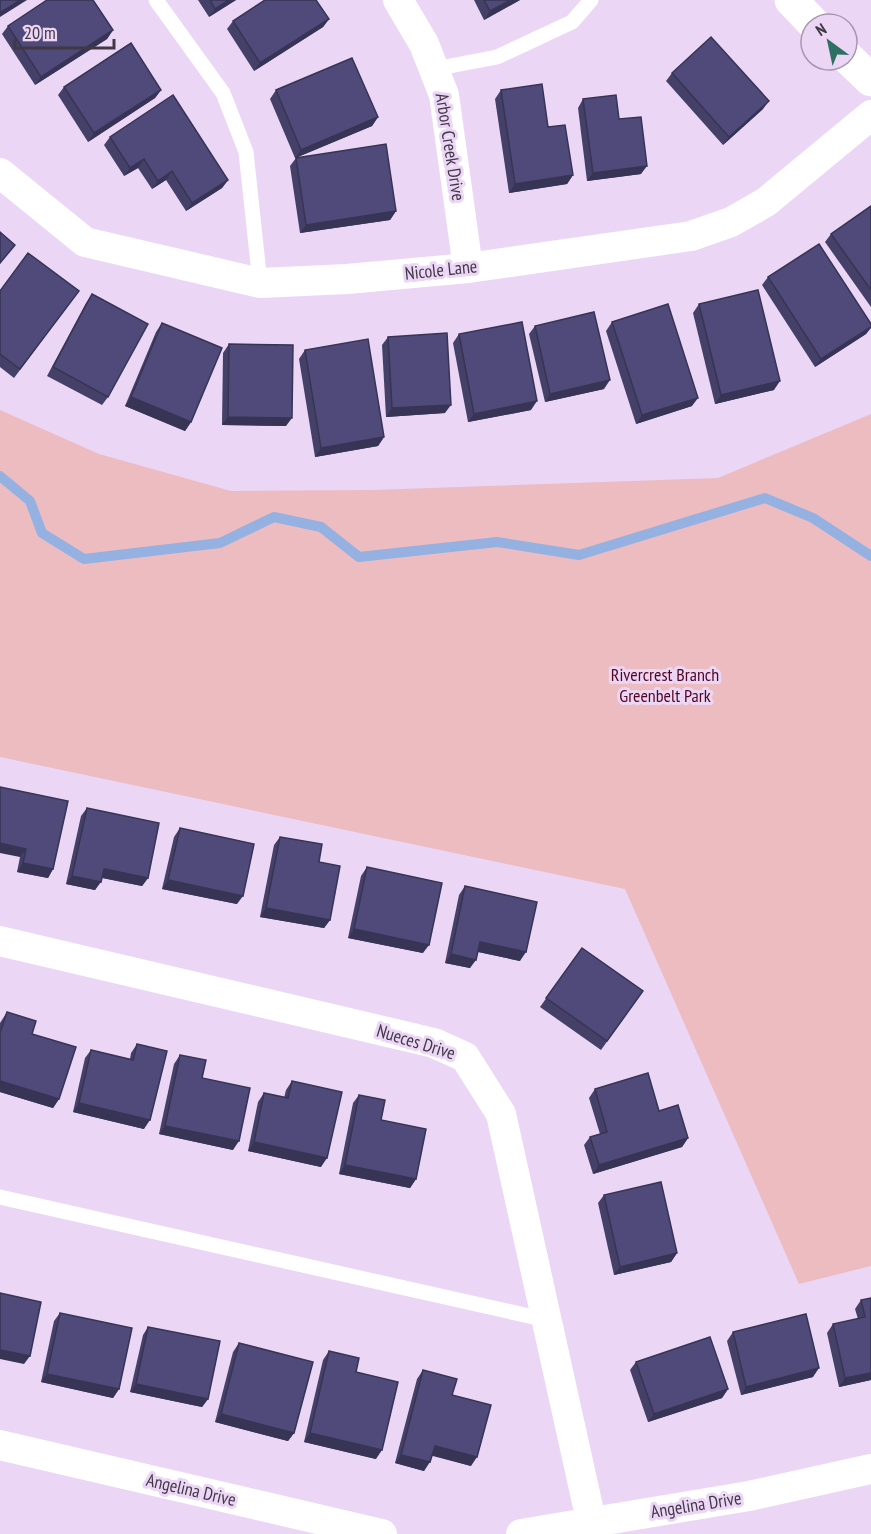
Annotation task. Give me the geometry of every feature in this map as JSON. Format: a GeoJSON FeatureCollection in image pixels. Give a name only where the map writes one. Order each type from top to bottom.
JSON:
{"type":"FeatureCollection","features":[{"type":"Feature","properties":{"kind":"main road"},"geometry":{"type":"LineString","coordinates":[[791,0],[802,12]]}},
{"type":"Feature","properties":{"kind":"main road"},"geometry":{"type":"LineString","coordinates":[[859,68],[871,80]]}},
{"type":"Feature","properties":{"kind":"street","name":"Arbor Creek Drive"},"geometry":{"type":"LineString","coordinates":[[398,0],[423,44],[444,95],[468,268]]}},
{"type":"Feature","properties":{"kind":"street","name":"Nicole Lane"},"geometry":{"type":"LineString","coordinates":[[0,173],[85,242],[260,283],[347,279],[468,268],[691,236],[731,222],[766,202],[871,115]]}},
{"type":"Feature","properties":{"kind":"street","name":"Nueces Drive"},"geometry":{"type":"LineString","coordinates":[[0,941],[434,1043],[465,1056],[501,1114],[593,1528]]}},
{"type":"Feature","properties":{"kind":"street","name":"Angelina Drive"},"geometry":{"type":"LineString","coordinates":[[0,1445],[382,1534]]}},
{"type":"Feature","properties":{"kind":"street","name":"Angelina Drive"},"geometry":{"type":"LineString","coordinates":[[521,1534],[593,1528],[871,1469]]}},
{"type":"Feature","properties":{"kind":"lane"},"geometry":{"type":"LineString","coordinates":[[156,0],[223,93],[246,152],[260,283]]}},
{"type":"Feature","properties":{"kind":"lane"},"geometry":{"type":"LineString","coordinates":[[434,69],[497,57],[572,22],[591,0]]}},
{"type":"Feature","properties":{"kind":"lane"},"geometry":{"type":"LineString","coordinates":[[0,1197],[547,1320]]}},
{"type":"Feature","properties":{"kind":"green space","name":"Rivercrest Branch Greenbelt Park"},"geometry":{"type":"Polygon","coordinates":[[[0,410],[99,454],[231,491],[372,490],[718,478],[871,414],[871,1266],[799,1284],[625,889],[0,757],[0,410]]]}},
{"type":"Feature","properties":{"kind":"building"},"geometry":{"type":"Polygon","coordinates":[[[0,0],[20,0],[0,13],[0,0]]]}},
{"type":"Feature","properties":{"kind":"building"},"geometry":{"type":"Polygon","coordinates":[[[47,0],[93,0],[113,30],[41,77],[8,26],[47,0]]]}},
{"type":"Feature","properties":{"kind":"building"},"geometry":{"type":"Polygon","coordinates":[[[210,0],[229,0],[215,9],[210,0]]]}},
{"type":"Feature","properties":{"kind":"building"},"geometry":{"type":"Polygon","coordinates":[[[265,0],[316,0],[329,19],[260,63],[233,21],[265,0]]]}},
{"type":"Feature","properties":{"kind":"building"},"geometry":{"type":"Polygon","coordinates":[[[484,0],[511,0],[490,11],[484,0]]]}},
{"type":"Feature","properties":{"kind":"building"},"geometry":{"type":"Polygon","coordinates":[[[711,37],[769,101],[729,137],[672,73],[711,37]]]}},
{"type":"Feature","properties":{"kind":"building"},"geometry":{"type":"Polygon","coordinates":[[[131,43],[161,90],[94,133],[64,87],[131,43]]]}},
{"type":"Feature","properties":{"kind":"building"},"geometry":{"type":"Polygon","coordinates":[[[352,58],[378,117],[301,150],[276,90],[352,58]]]}},
{"type":"Feature","properties":{"kind":"building"},"geometry":{"type":"Polygon","coordinates":[[[542,84],[548,127],[565,125],[573,175],[515,184],[501,90],[542,84]]]}},
{"type":"Feature","properties":{"kind":"building"},"geometry":{"type":"Polygon","coordinates":[[[173,95],[228,180],[192,203],[172,171],[158,181],[144,159],[130,168],[110,137],[173,95]]]}},
{"type":"Feature","properties":{"kind":"building"},"geometry":{"type":"Polygon","coordinates":[[[616,95],[619,119],[641,117],[647,166],[593,173],[583,99],[616,95]]]}},
{"type":"Feature","properties":{"kind":"building"},"geometry":{"type":"Polygon","coordinates":[[[386,144],[396,211],[306,225],[296,158],[386,144]]]}},
{"type":"Feature","properties":{"kind":"building"},"geometry":{"type":"Polygon","coordinates":[[[871,206],[871,290],[831,234],[871,206]]]}},
{"type":"Feature","properties":{"kind":"building"},"geometry":{"type":"Polygon","coordinates":[[[0,232],[15,245],[0,263],[0,232]]]}},
{"type":"Feature","properties":{"kind":"building"},"geometry":{"type":"Polygon","coordinates":[[[819,244],[871,324],[871,327],[821,359],[768,277],[819,244]]]}},
{"type":"Feature","properties":{"kind":"building"},"geometry":{"type":"Polygon","coordinates":[[[28,253],[79,291],[20,369],[0,354],[0,291],[28,253]]]}},
{"type":"Feature","properties":{"kind":"building"},"geometry":{"type":"Polygon","coordinates":[[[758,290],[780,381],[721,395],[699,304],[758,290]]]}},
{"type":"Feature","properties":{"kind":"building"},"geometry":{"type":"Polygon","coordinates":[[[92,294],[148,324],[108,397],[53,367],[92,294]]]}},
{"type":"Feature","properties":{"kind":"building"},"geometry":{"type":"Polygon","coordinates":[[[668,304],[698,398],[642,415],[612,322],[668,304]]]}},
{"type":"Feature","properties":{"kind":"building"},"geometry":{"type":"Polygon","coordinates":[[[594,312],[610,380],[550,394],[535,326],[594,312]]]}},
{"type":"Feature","properties":{"kind":"building"},"geometry":{"type":"Polygon","coordinates":[[[522,322],[537,401],[474,414],[459,334],[522,322]]]}},
{"type":"Feature","properties":{"kind":"building"},"geometry":{"type":"Polygon","coordinates":[[[162,323],[222,348],[191,422],[131,397],[162,323]]]}},
{"type":"Feature","properties":{"kind":"building"},"geometry":{"type":"Polygon","coordinates":[[[447,333],[451,405],[392,408],[388,337],[447,333]]]}},
{"type":"Feature","properties":{"kind":"building"},"geometry":{"type":"Polygon","coordinates":[[[368,339],[384,437],[321,448],[305,350],[368,339]]]}},
{"type":"Feature","properties":{"kind":"building"},"geometry":{"type":"Polygon","coordinates":[[[229,344],[293,345],[292,418],[228,417],[229,344]]]}},
{"type":"Feature","properties":{"kind":"building"},"geometry":{"type":"Polygon","coordinates":[[[0,787],[68,801],[53,869],[23,863],[26,849],[0,843],[0,787]]]}},
{"type":"Feature","properties":{"kind":"building"},"geometry":{"type":"Polygon","coordinates":[[[87,808],[159,823],[148,878],[104,869],[101,882],[72,876],[87,808]]]}},
{"type":"Feature","properties":{"kind":"building"},"geometry":{"type":"Polygon","coordinates":[[[180,828],[254,844],[243,896],[168,880],[180,828]]]}},
{"type":"Feature","properties":{"kind":"building"},"geometry":{"type":"Polygon","coordinates":[[[280,837],[322,844],[319,862],[340,866],[330,920],[266,908],[280,837]]]}},
{"type":"Feature","properties":{"kind":"building"},"geometry":{"type":"Polygon","coordinates":[[[367,867],[442,883],[429,945],[354,929],[367,867]]]}},
{"type":"Feature","properties":{"kind":"building"},"geometry":{"type":"Polygon","coordinates":[[[465,886],[537,902],[526,952],[480,942],[476,960],[451,954],[465,886]]]}},
{"type":"Feature","properties":{"kind":"building"},"geometry":{"type":"Polygon","coordinates":[[[582,948],[643,991],[607,1041],[546,998],[582,948]]]}},
{"type":"Feature","properties":{"kind":"building"},"geometry":{"type":"Polygon","coordinates":[[[7,1012],[36,1021],[32,1034],[76,1047],[59,1099],[0,1081],[0,1033],[7,1012]]]}},
{"type":"Feature","properties":{"kind":"building"},"geometry":{"type":"Polygon","coordinates":[[[137,1044],[167,1051],[150,1120],[79,1103],[91,1050],[133,1060],[137,1044]]]}},
{"type":"Feature","properties":{"kind":"building"},"geometry":{"type":"Polygon","coordinates":[[[180,1055],[206,1060],[202,1078],[250,1088],[239,1141],[165,1126],[180,1055]]]}},
{"type":"Feature","properties":{"kind":"building"},"geometry":{"type":"Polygon","coordinates":[[[648,1073],[659,1111],[678,1105],[688,1138],[599,1165],[590,1137],[607,1132],[595,1089],[648,1073]]]}},
{"type":"Feature","properties":{"kind":"building"},"geometry":{"type":"Polygon","coordinates":[[[292,1081],[342,1092],[327,1158],[254,1142],[264,1093],[288,1098],[292,1081]]]}},
{"type":"Feature","properties":{"kind":"building"},"geometry":{"type":"Polygon","coordinates":[[[359,1095],[385,1100],[381,1120],[426,1129],[416,1179],[345,1165],[359,1095]]]}},
{"type":"Feature","properties":{"kind":"building"},"geometry":{"type":"Polygon","coordinates":[[[661,1182],[677,1253],[620,1267],[604,1195],[661,1182]]]}},
{"type":"Feature","properties":{"kind":"building"},"geometry":{"type":"Polygon","coordinates":[[[0,1293],[41,1302],[30,1356],[0,1350],[0,1293]]]}},
{"type":"Feature","properties":{"kind":"building"},"geometry":{"type":"Polygon","coordinates":[[[871,1298],[871,1373],[845,1378],[833,1324],[865,1317],[861,1300],[871,1298]]]}},
{"type":"Feature","properties":{"kind":"building"},"geometry":{"type":"Polygon","coordinates":[[[60,1313],[132,1328],[119,1389],[47,1374],[60,1313]]]}},
{"type":"Feature","properties":{"kind":"building"},"geometry":{"type":"Polygon","coordinates":[[[806,1314],[819,1368],[746,1387],[733,1332],[806,1314]]]}},
{"type":"Feature","properties":{"kind":"building"},"geometry":{"type":"Polygon","coordinates":[[[148,1327],[220,1341],[208,1399],[136,1384],[148,1327]]]}},
{"type":"Feature","properties":{"kind":"building"},"geometry":{"type":"Polygon","coordinates":[[[710,1337],[728,1389],[654,1414],[636,1362],[710,1337]]]}},
{"type":"Feature","properties":{"kind":"building"},"geometry":{"type":"Polygon","coordinates":[[[239,1343],[313,1362],[294,1433],[221,1414],[239,1343]]]}},
{"type":"Feature","properties":{"kind":"building"},"geometry":{"type":"Polygon","coordinates":[[[329,1351],[359,1358],[356,1372],[398,1382],[382,1450],[310,1433],[329,1351]]]}},
{"type":"Feature","properties":{"kind":"building"},"geometry":{"type":"Polygon","coordinates":[[[423,1370],[457,1379],[452,1395],[491,1405],[477,1457],[435,1446],[430,1462],[401,1455],[423,1370]]]}},
{"type":"Feature","properties":{"kind":"waterway"},"geometry":{"type":"LineString","coordinates":[[0,476],[30,501],[42,533],[84,559],[220,543],[274,517],[321,527],[359,557],[497,542],[579,555],[765,498],[813,518],[871,556]]}}]}
